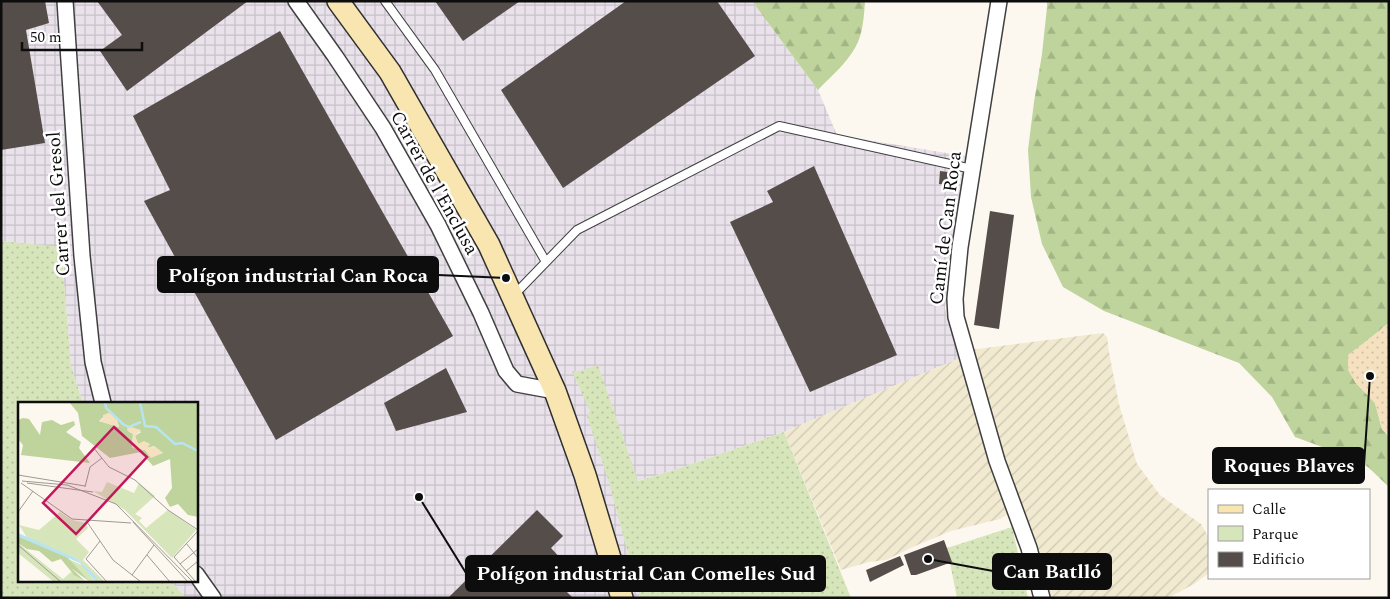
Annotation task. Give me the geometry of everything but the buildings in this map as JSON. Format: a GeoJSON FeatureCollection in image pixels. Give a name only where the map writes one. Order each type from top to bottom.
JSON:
{"type":"FeatureCollection","features":[{"type":"Feature","properties":{"kind":"street","name":"Carrer del Gresol"},"geometry":{"type":"LineString","coordinates":[[65,1],[82,256],[93,362],[103,402]]}},
{"type":"Feature","properties":{"kind":"street","name":"Carrer de l'Enclusa"},"geometry":{"type":"LineString","coordinates":[[296,1],[382,128],[438,225],[481,313],[506,371],[516,384],[555,391]]}},
{"type":"Feature","properties":{"kind":"street"},"geometry":{"type":"LineString","coordinates":[[338,1],[390,72],[489,246],[555,391],[586,475],[622,598]]}},
{"type":"Feature","properties":{"kind":"street","name":"Camí de Can Roca"},"geometry":{"type":"LineString","coordinates":[[999,1],[960,246],[955,298],[956,317],[998,461],[1029,548],[1042,598]]}},
{"type":"Feature","properties":{"kind":"street"},"geometry":{"type":"LineString","coordinates":[[198,577],[213,598]]}},
{"type":"Feature","properties":{"kind":"lane"},"geometry":{"type":"LineString","coordinates":[[385,1],[435,70],[546,262]]}},
{"type":"Feature","properties":{"kind":"lane"},"geometry":{"type":"LineString","coordinates":[[512,297],[577,230],[779,126],[972,169]]}},
{"type":"Feature","properties":{"kind":"shaded area"},"geometry":{"type":"Polygon","coordinates":[[[1,1],[752,1],[818,90],[837,135],[965,156],[945,308],[960,358],[784,432],[674,470],[611,489],[640,598],[186,598],[172,582],[198,582],[198,402],[83,402],[71,367],[61,248],[1,241],[1,1]]]}},
{"type":"Feature","properties":{"kind":"shaded area"},"geometry":{"type":"Polygon","coordinates":[[[1103,333],[1107,337],[1119,404],[1137,464],[1160,495],[1201,524],[1208,536],[1208,574],[1194,584],[1168,598],[1045,598],[970,350],[1103,333]]]}},
{"type":"Feature","properties":{"kind":"shaded area"},"geometry":{"type":"Polygon","coordinates":[[[960,358],[1010,513],[1000,519],[951,531],[886,560],[869,562],[841,570],[784,432],[960,358]]]}},
{"type":"Feature","properties":{"kind":"green space"},"geometry":{"type":"Polygon","coordinates":[[[752,1],[865,1],[860,37],[847,59],[818,90],[752,1]]]}},
{"type":"Feature","properties":{"kind":"green space"},"geometry":{"type":"Polygon","coordinates":[[[1047,1],[1389,1],[1389,323],[1381,329],[1355,382],[1375,403],[1382,429],[1389,437],[1389,487],[1368,467],[1344,455],[1295,437],[1272,397],[1239,363],[1104,311],[1063,287],[1042,244],[1031,197],[1028,150],[1042,54],[1047,1]]]}},
{"type":"Feature","properties":{"kind":"green space"},"geometry":{"type":"Polygon","coordinates":[[[1,241],[61,247],[71,366],[83,402],[18,402],[18,582],[172,582],[186,598],[1,598],[1,241]]]}},
{"type":"Feature","properties":{"kind":"green space"},"geometry":{"type":"Polygon","coordinates":[[[598,365],[638,481],[784,432],[851,598],[640,598],[608,479],[587,416],[590,411],[572,371],[580,371],[598,365]]]}},
{"type":"Feature","properties":{"kind":"green space"},"geometry":{"type":"Polygon","coordinates":[[[1012,527],[1028,598],[957,598],[947,548],[1012,527]]]}},
{"type":"Feature","properties":{"kind":"sand"},"geometry":{"type":"Polygon","coordinates":[[[1389,323],[1389,437],[1382,429],[1375,403],[1355,382],[1348,370],[1348,355],[1389,323]]]}},
{"type":"Feature","properties":{"kind":"place","name":"Polígon industrial Can Roca"},"geometry":{"type":"Point","coordinates":[506,278]}},
{"type":"Feature","properties":{"kind":"place","name":"Roques Blaves"},"geometry":{"type":"Point","coordinates":[1370,376]}},
{"type":"Feature","properties":{"kind":"place","name":"Polígon industrial Can Comelles Sud"},"geometry":{"type":"Point","coordinates":[419,497]}},
{"type":"Feature","properties":{"kind":"place","name":"Can Batlló"},"geometry":{"type":"Point","coordinates":[928,559]}}]}
